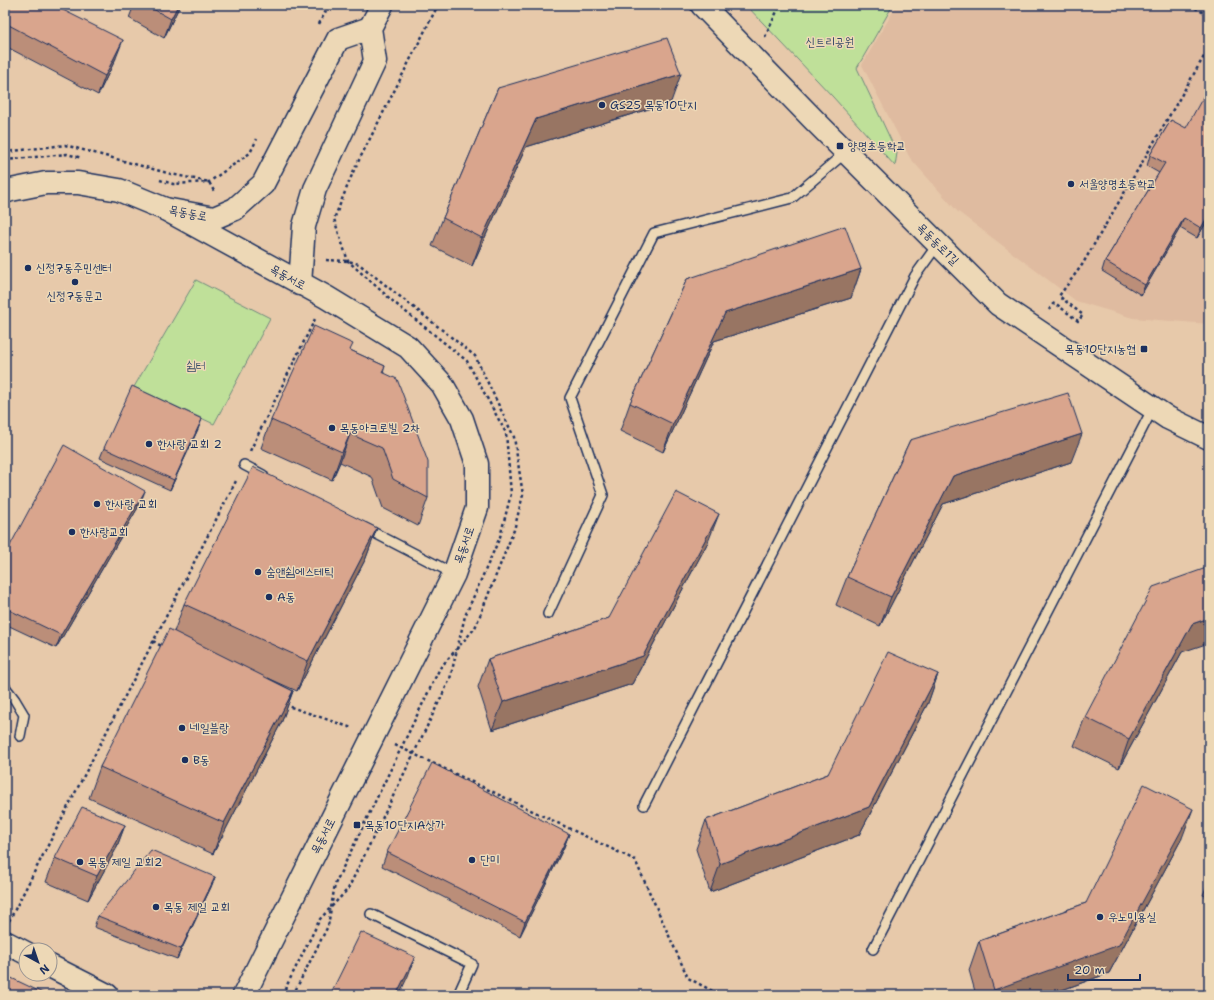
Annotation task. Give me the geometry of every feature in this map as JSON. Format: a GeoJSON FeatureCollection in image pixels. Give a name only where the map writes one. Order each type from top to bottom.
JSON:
{"type":"FeatureCollection","features":[{"type":"Feature","properties":{"kind":"main road"},"geometry":{"type":"LineString","coordinates":[[300,284],[304,226],[315,189],[375,61],[370,28],[382,5]]}},
{"type":"Feature","properties":{"kind":"main road","name":"목동동로1길"},"geometry":{"type":"LineString","coordinates":[[702,5],[998,304],[1168,418],[1209,438]]}},
{"type":"Feature","properties":{"kind":"main road","name":"목동동로"},"geometry":{"type":"LineString","coordinates":[[5,192],[46,183],[78,183],[119,190],[165,209],[214,218],[235,209],[263,184],[338,39],[370,28]]}},
{"type":"Feature","properties":{"kind":"main road","name":"목동서로"},"geometry":{"type":"LineString","coordinates":[[165,209],[326,297],[408,347],[442,384],[462,419],[477,464],[478,508],[454,574],[244,995]]}},
{"type":"Feature","properties":{"kind":"main road"},"geometry":{"type":"LineString","coordinates":[[7,932],[18,944]]}},
{"type":"Feature","properties":{"kind":"main road"},"geometry":{"type":"LineString","coordinates":[[58,970],[107,995]]}},
{"type":"Feature","properties":{"kind":"lane"},"geometry":{"type":"LineString","coordinates":[[548,614],[603,495],[570,398],[654,233],[792,198],[846,152]]}},
{"type":"Feature","properties":{"kind":"lane"},"geometry":{"type":"LineString","coordinates":[[644,805],[915,276],[938,244]]}},
{"type":"Feature","properties":{"kind":"lane"},"geometry":{"type":"LineString","coordinates":[[873,949],[1154,408]]}},
{"type":"Feature","properties":{"kind":"lane"},"geometry":{"type":"LineString","coordinates":[[244,465],[272,480]]}},
{"type":"Feature","properties":{"kind":"lane"},"geometry":{"type":"LineString","coordinates":[[356,523],[454,574]]}},
{"type":"Feature","properties":{"kind":"lane"},"geometry":{"type":"LineString","coordinates":[[5,687],[24,715],[20,736]]}},
{"type":"Feature","properties":{"kind":"lane"},"geometry":{"type":"LineString","coordinates":[[371,914],[472,964],[458,995]]}},
{"type":"Feature","properties":{"kind":"path"},"geometry":{"type":"LineString","coordinates":[[318,26],[330,5]]}},
{"type":"Feature","properties":{"kind":"path"},"geometry":{"type":"LineString","coordinates":[[348,260],[334,219],[354,170],[438,5]]}},
{"type":"Feature","properties":{"kind":"path"},"geometry":{"type":"LineString","coordinates":[[754,59],[780,5]]}},
{"type":"Feature","properties":{"kind":"path"},"geometry":{"type":"LineString","coordinates":[[1190,5],[1209,16]]}},
{"type":"Feature","properties":{"kind":"path"},"geometry":{"type":"LineString","coordinates":[[1046,314],[1055,303],[1078,321],[1083,315],[1058,296],[1082,265],[1209,48]]}},
{"type":"Feature","properties":{"kind":"path"},"geometry":{"type":"LineString","coordinates":[[5,152],[65,145],[171,174],[209,182],[250,153],[258,139]]}},
{"type":"Feature","properties":{"kind":"path"},"geometry":{"type":"LineString","coordinates":[[7,932],[153,641],[244,465],[326,297]]}},
{"type":"Feature","properties":{"kind":"path"},"geometry":{"type":"LineString","coordinates":[[153,641],[166,648]]}},
{"type":"Feature","properties":{"kind":"path"},"geometry":{"type":"LineString","coordinates":[[282,704],[374,735],[635,860],[688,978],[720,995]]}},
{"type":"Feature","properties":{"kind":"shaded area","name":"서울양명초등학교"},"geometry":{"type":"Polygon","coordinates":[[[897,5],[1200,5],[1209,10],[1209,324],[1133,318],[1076,301],[957,211],[910,158],[862,65],[897,5]]]}},
{"type":"Feature","properties":{"kind":"green space","name":"신트리공원"},"geometry":{"type":"Polygon","coordinates":[[[746,5],[893,5],[857,68],[897,153],[895,166],[833,97],[746,5]]]}},
{"type":"Feature","properties":{"kind":"green space","name":"쉼터"},"geometry":{"type":"Polygon","coordinates":[[[196,280],[270,318],[214,424],[134,387],[196,280]]]}},
{"type":"Feature","properties":{"kind":"building"},"geometry":{"type":"Polygon","coordinates":[[[5,5],[53,5],[123,40],[105,76],[5,23],[5,5]]]}},
{"type":"Feature","properties":{"kind":"building"},"geometry":{"type":"Polygon","coordinates":[[[146,5],[178,5],[171,19],[146,5]]]}},
{"type":"Feature","properties":{"kind":"building"},"geometry":{"type":"Polygon","coordinates":[[[667,38],[681,74],[536,119],[482,238],[443,218],[498,88],[667,38]]]}},
{"type":"Feature","properties":{"kind":"building"},"geometry":{"type":"Polygon","coordinates":[[[1209,86],[1209,214],[1201,228],[1184,218],[1145,285],[1105,261],[1165,163],[1150,155],[1171,120],[1186,128],[1209,86]]]}},
{"type":"Feature","properties":{"kind":"building"},"geometry":{"type":"Polygon","coordinates":[[[845,226],[861,269],[725,313],[673,424],[630,403],[687,279],[845,226]]]}},
{"type":"Feature","properties":{"kind":"building"},"geometry":{"type":"Polygon","coordinates":[[[314,326],[353,344],[350,350],[385,366],[382,372],[397,379],[428,462],[428,498],[393,479],[382,448],[350,434],[342,452],[271,420],[314,326]]]}},
{"type":"Feature","properties":{"kind":"building","name":"한사랑 교회 2"},"geometry":{"type":"Polygon","coordinates":[[[132,386],[202,419],[174,480],[104,448],[132,386]]]}},
{"type":"Feature","properties":{"kind":"building"},"geometry":{"type":"Polygon","coordinates":[[[1068,393],[1082,434],[953,476],[891,597],[847,577],[910,440],[1068,393]]]}},
{"type":"Feature","properties":{"kind":"building","name":"한사랑교회"},"geometry":{"type":"Polygon","coordinates":[[[64,445],[145,491],[61,635],[5,608],[5,555],[64,445]]]}},
{"type":"Feature","properties":{"kind":"building","name":"A동"},"geometry":{"type":"Polygon","coordinates":[[[253,467],[377,528],[308,661],[184,604],[253,467]]]}},
{"type":"Feature","properties":{"kind":"building"},"geometry":{"type":"Polygon","coordinates":[[[676,492],[719,514],[643,656],[503,702],[488,659],[609,618],[676,492]]]}},
{"type":"Feature","properties":{"kind":"building"},"geometry":{"type":"Polygon","coordinates":[[[1209,567],[1209,618],[1192,624],[1129,739],[1085,717],[1153,587],[1209,567]]]}},
{"type":"Feature","properties":{"kind":"building","name":"B동"},"geometry":{"type":"Polygon","coordinates":[[[169,629],[293,691],[224,823],[100,767],[169,629]]]}},
{"type":"Feature","properties":{"kind":"building"},"geometry":{"type":"Polygon","coordinates":[[[888,652],[938,674],[869,807],[720,864],[706,820],[828,774],[888,652]]]}},
{"type":"Feature","properties":{"kind":"building"},"geometry":{"type":"Polygon","coordinates":[[[432,763],[569,834],[525,922],[387,852],[432,763]]]}},
{"type":"Feature","properties":{"kind":"building"},"geometry":{"type":"Polygon","coordinates":[[[1144,784],[1193,809],[1119,945],[994,990],[979,941],[1086,903],[1144,784]]]}},
{"type":"Feature","properties":{"kind":"building"},"geometry":{"type":"Polygon","coordinates":[[[82,807],[125,825],[97,876],[55,858],[82,807]]]}},
{"type":"Feature","properties":{"kind":"building","name":"목동 제일 교회"},"geometry":{"type":"Polygon","coordinates":[[[151,850],[215,877],[181,949],[98,916],[151,850]]]}},
{"type":"Feature","properties":{"kind":"building"},"geometry":{"type":"Polygon","coordinates":[[[361,932],[415,957],[396,995],[330,995],[361,932]]]}},
{"type":"Feature","properties":{"kind":"building"},"geometry":{"type":"Polygon","coordinates":[[[5,975],[47,995],[5,995],[5,975]]]}},
{"type":"Feature","properties":{"kind":"place","name":"GS25 목동10단지"},"geometry":{"type":"Point","coordinates":[602,105]}},
{"type":"Feature","properties":{"kind":"place","name":"양명초등학교"},"geometry":{"type":"Point","coordinates":[840,146]}},
{"type":"Feature","properties":{"kind":"place","name":"서울양명초등학교"},"geometry":{"type":"Point","coordinates":[1071,184]}},
{"type":"Feature","properties":{"kind":"place","name":"신정7동주민센터"},"geometry":{"type":"Point","coordinates":[28,268]}},
{"type":"Feature","properties":{"kind":"place","name":"신정7동문고"},"geometry":{"type":"Point","coordinates":[75,282]}},
{"type":"Feature","properties":{"kind":"place","name":"목동10단지농협"},"geometry":{"type":"Point","coordinates":[1144,349]}},
{"type":"Feature","properties":{"kind":"place","name":"목동아크로빌 2차"},"geometry":{"type":"Point","coordinates":[332,428]}},
{"type":"Feature","properties":{"kind":"place","name":"한사랑 교회 2"},"geometry":{"type":"Point","coordinates":[149,444]}},
{"type":"Feature","properties":{"kind":"place","name":"한사랑 교회"},"geometry":{"type":"Point","coordinates":[97,504]}},
{"type":"Feature","properties":{"kind":"place","name":"한사랑교회"},"geometry":{"type":"Point","coordinates":[72,532]}},
{"type":"Feature","properties":{"kind":"place","name":"숨앤쉼에스테틱"},"geometry":{"type":"Point","coordinates":[258,572]}},
{"type":"Feature","properties":{"kind":"place","name":"A동"},"geometry":{"type":"Point","coordinates":[269,597]}},
{"type":"Feature","properties":{"kind":"place","name":"네일블랑"},"geometry":{"type":"Point","coordinates":[182,728]}},
{"type":"Feature","properties":{"kind":"place","name":"B동"},"geometry":{"type":"Point","coordinates":[185,760]}},
{"type":"Feature","properties":{"kind":"place","name":"목동10단지A상가"},"geometry":{"type":"Point","coordinates":[357,825]}},
{"type":"Feature","properties":{"kind":"place","name":"단미"},"geometry":{"type":"Point","coordinates":[472,860]}},
{"type":"Feature","properties":{"kind":"place","name":"목동 제일 교회2"},"geometry":{"type":"Point","coordinates":[80,862]}},
{"type":"Feature","properties":{"kind":"place","name":"목동 제일 교회"},"geometry":{"type":"Point","coordinates":[156,907]}},
{"type":"Feature","properties":{"kind":"place","name":"우노미용실"},"geometry":{"type":"Point","coordinates":[1100,917]}}]}
